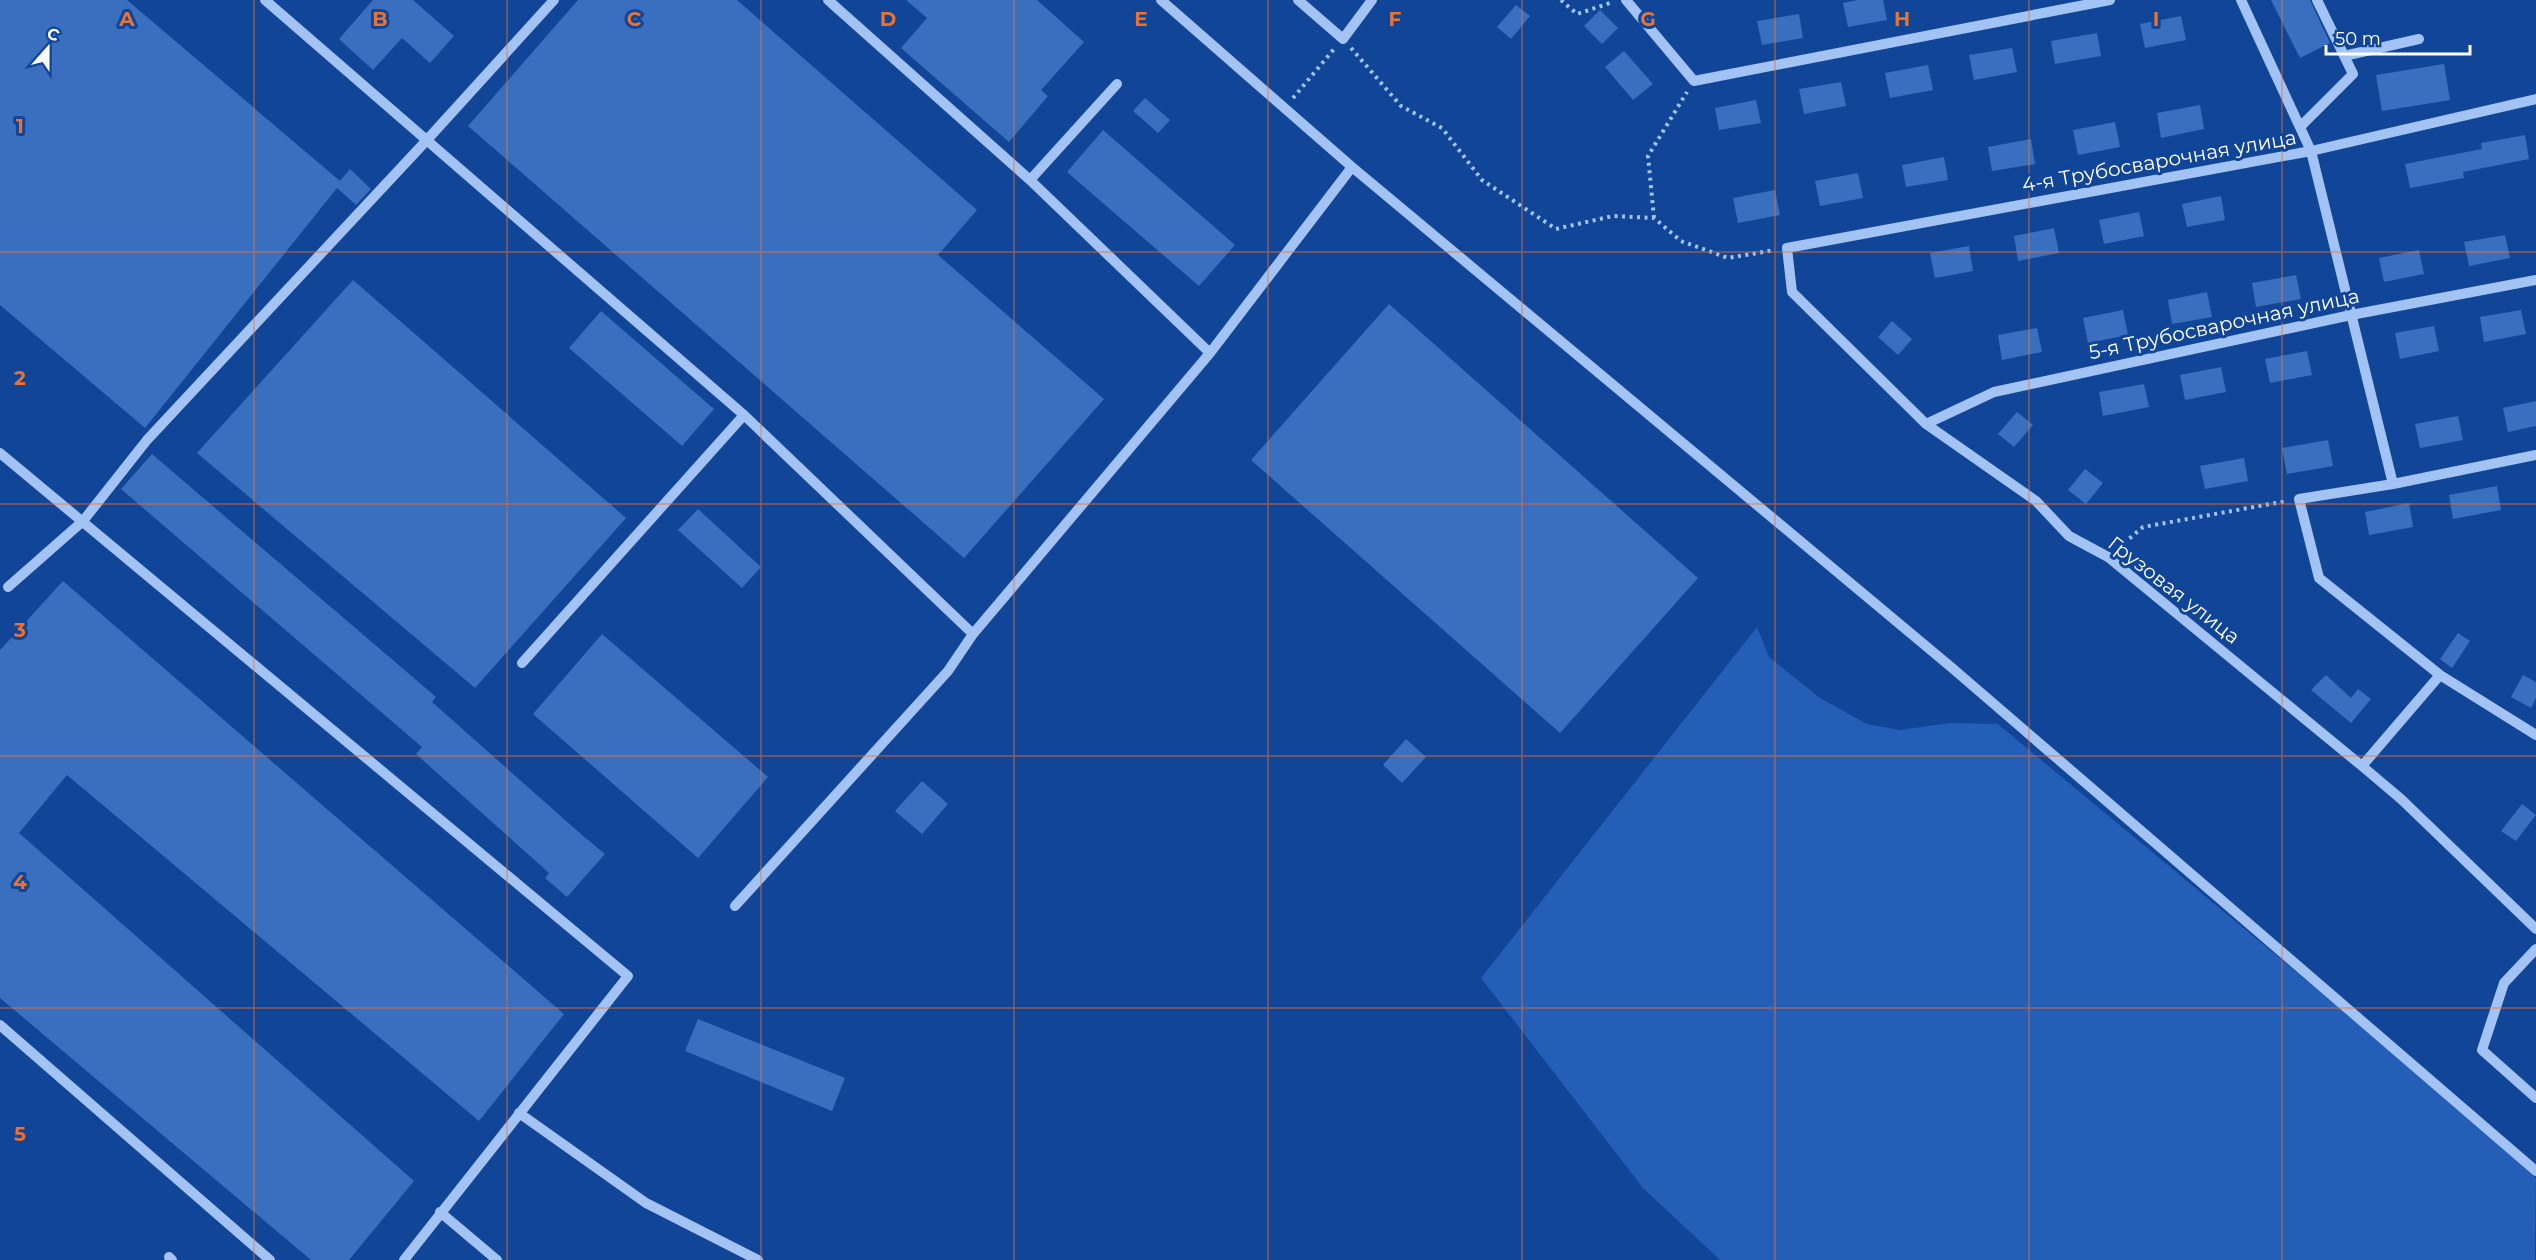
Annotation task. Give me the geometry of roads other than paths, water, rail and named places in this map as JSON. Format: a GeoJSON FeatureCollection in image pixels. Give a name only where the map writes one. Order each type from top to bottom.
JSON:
{"type":"FeatureCollection","features":[{"type":"Feature","properties":{"kind":"street"},"geometry":{"type":"LineString","coordinates":[[8,587],[83,521],[147,440],[554,0]]}},
{"type":"Feature","properties":{"kind":"street"},"geometry":{"type":"LineString","coordinates":[[828,0],[1030,180],[1210,353]]}},
{"type":"Feature","properties":{"kind":"street"},"geometry":{"type":"LineString","coordinates":[[1161,0],[1352,167],[1951,667],[2536,1171]]}},
{"type":"Feature","properties":{"kind":"street"},"geometry":{"type":"LineString","coordinates":[[1298,0],[1342,39],[1372,0]]}},
{"type":"Feature","properties":{"kind":"street"},"geometry":{"type":"LineString","coordinates":[[1626,0],[1694,81],[2110,0]]}},
{"type":"Feature","properties":{"kind":"street"},"geometry":{"type":"LineString","coordinates":[[2241,0],[2311,151],[2393,484]]}},
{"type":"Feature","properties":{"kind":"street"},"geometry":{"type":"LineString","coordinates":[[2300,128],[2353,74],[2317,0]]}},
{"type":"Feature","properties":{"kind":"street"},"geometry":{"type":"LineString","coordinates":[[272,2],[426,141],[744,415],[973,634]]}},
{"type":"Feature","properties":{"kind":"street"},"geometry":{"type":"LineString","coordinates":[[2344,56],[2419,39]]}},
{"type":"Feature","properties":{"kind":"street"},"geometry":{"type":"LineString","coordinates":[[1030,180],[1117,84]]}},
{"type":"Feature","properties":{"kind":"street","name":"4-я Трубосварочная улица"},"geometry":{"type":"LineString","coordinates":[[1787,248],[2311,151],[2536,99]]}},
{"type":"Feature","properties":{"kind":"street"},"geometry":{"type":"LineString","coordinates":[[735,906],[948,671],[973,634],[1210,353],[1352,167]]}},
{"type":"Feature","properties":{"kind":"street","name":"Грузовая улица"},"geometry":{"type":"LineString","coordinates":[[1787,248],[1792,292],[1926,424],[2036,501],[2069,536],[2108,557],[2362,766],[2401,799],[2536,929]]}},
{"type":"Feature","properties":{"kind":"street","name":"5-я Трубосварочная улица"},"geometry":{"type":"LineString","coordinates":[[1926,424],[1994,392],[2350,315],[2536,280]]}},
{"type":"Feature","properties":{"kind":"street"},"geometry":{"type":"LineString","coordinates":[[522,663],[744,415]]}},
{"type":"Feature","properties":{"kind":"street"},"geometry":{"type":"LineString","coordinates":[[0,453],[628,976],[404,1260]]}},
{"type":"Feature","properties":{"kind":"street"},"geometry":{"type":"LineString","coordinates":[[2536,454],[2393,484],[2300,499],[2319,578],[2440,675],[2536,735]]}},
{"type":"Feature","properties":{"kind":"street"},"geometry":{"type":"LineString","coordinates":[[2362,766],[2440,675]]}},
{"type":"Feature","properties":{"kind":"street"},"geometry":{"type":"LineString","coordinates":[[2536,949],[2504,983],[2482,1050],[2536,1098]]}},
{"type":"Feature","properties":{"kind":"street"},"geometry":{"type":"LineString","coordinates":[[0,1025],[270,1260]]}},
{"type":"Feature","properties":{"kind":"street"},"geometry":{"type":"LineString","coordinates":[[519,1113],[646,1203],[758,1260]]}},
{"type":"Feature","properties":{"kind":"street"},"geometry":{"type":"LineString","coordinates":[[440,1212],[497,1260]]}}]}
